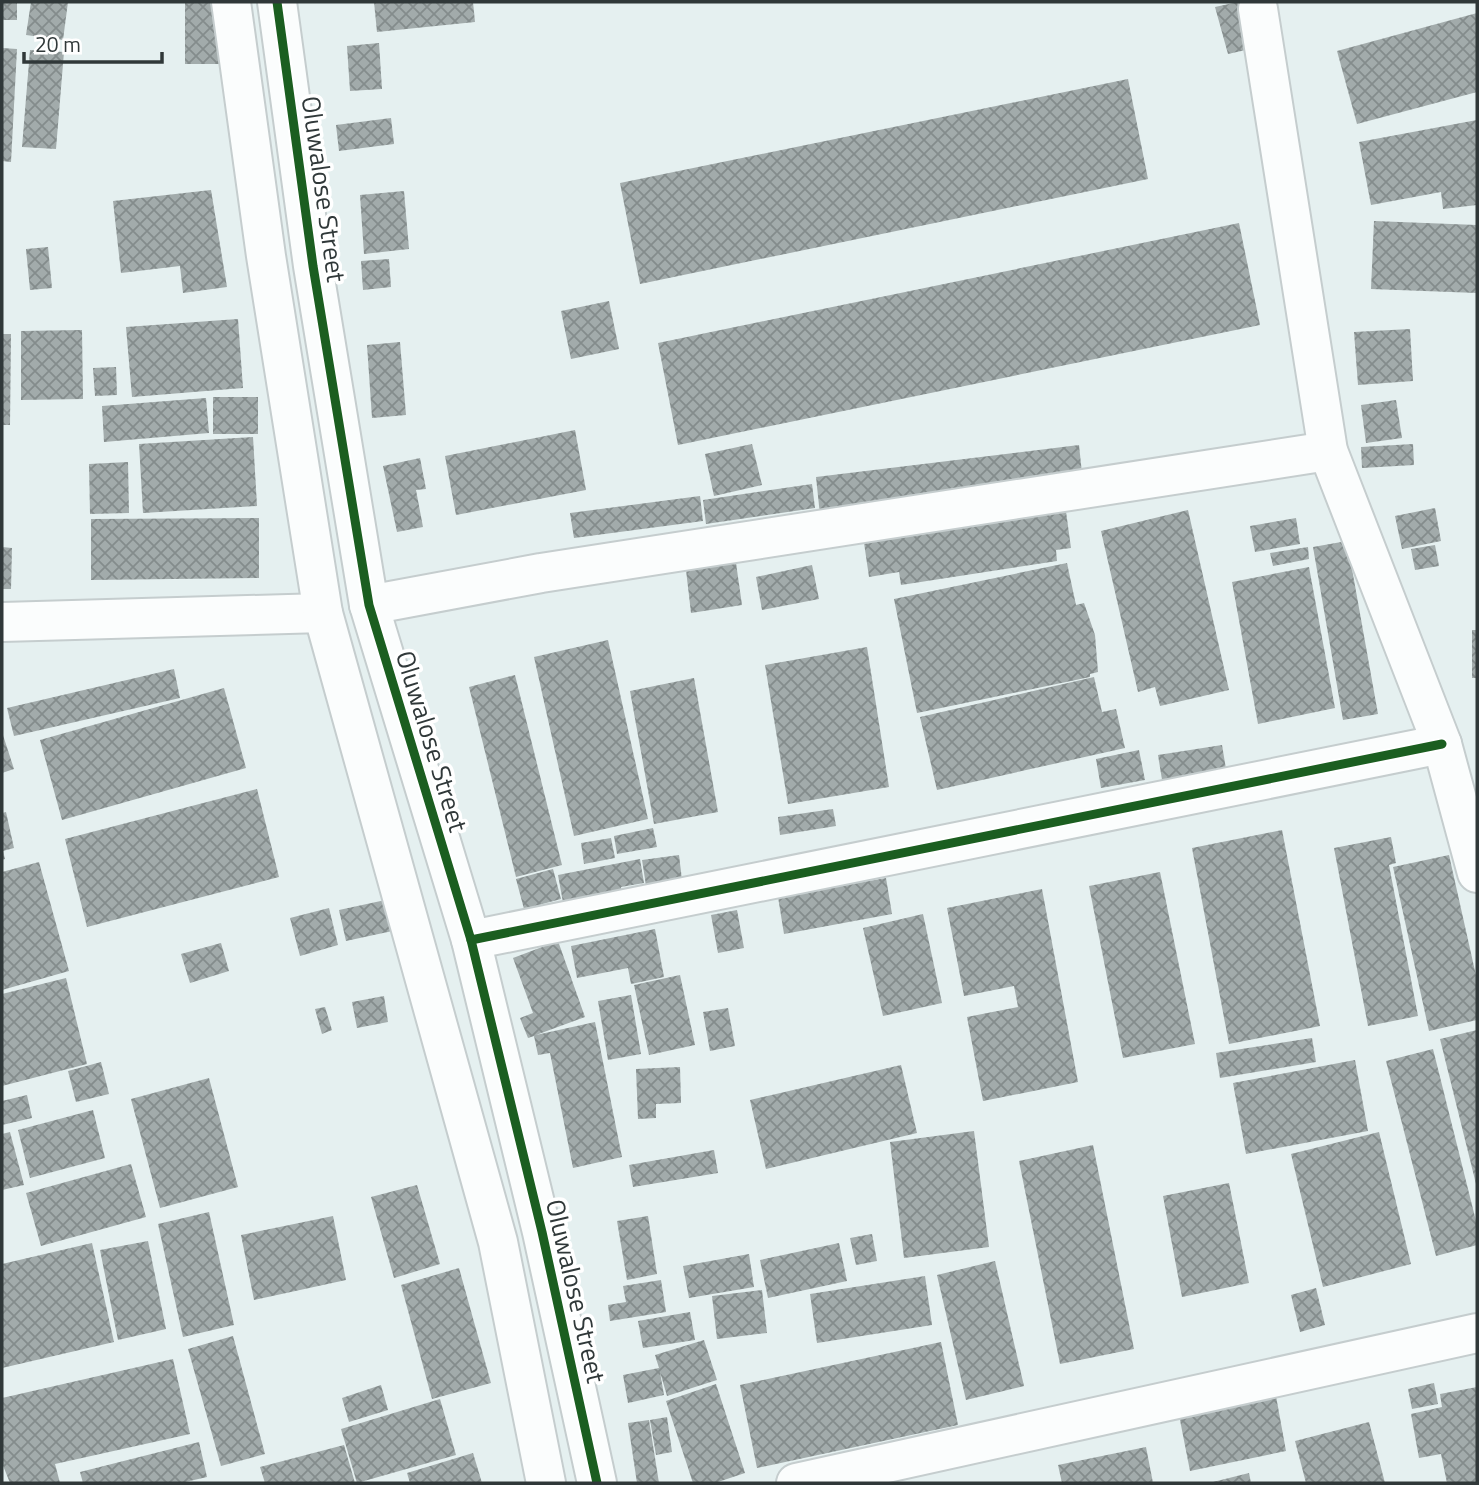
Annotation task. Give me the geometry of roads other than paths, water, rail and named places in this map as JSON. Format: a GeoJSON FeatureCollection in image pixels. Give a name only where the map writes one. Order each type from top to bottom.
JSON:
{"type":"FeatureCollection","features":[{"type":"Feature","properties":{"kind":"street"},"geometry":{"type":"LineString","coordinates":[[232,2],[266,256],[323,613],[498,1242],[546,1483]]}},
{"type":"Feature","properties":{"kind":"street","name":"Oluwalose Street"},"geometry":{"type":"LineString","coordinates":[[277,2],[313,266],[369,605],[471,940],[542,1232],[597,1483]]}},
{"type":"Feature","properties":{"kind":"street"},"geometry":{"type":"LineString","coordinates":[[1258,9],[1328,452],[1442,744],[1477,873]]}},
{"type":"Feature","properties":{"kind":"street"},"geometry":{"type":"LineString","coordinates":[[369,605],[541,573],[1328,452]]}},
{"type":"Feature","properties":{"kind":"street"},"geometry":{"type":"LineString","coordinates":[[2,622],[323,613]]}},
{"type":"Feature","properties":{"kind":"street"},"geometry":{"type":"LineString","coordinates":[[471,940],[1442,744]]}},
{"type":"Feature","properties":{"kind":"street"},"geometry":{"type":"LineString","coordinates":[[498,1242],[542,1232]]}},
{"type":"Feature","properties":{"kind":"street"},"geometry":{"type":"LineString","coordinates":[[796,1483],[1477,1333]]}}]}
